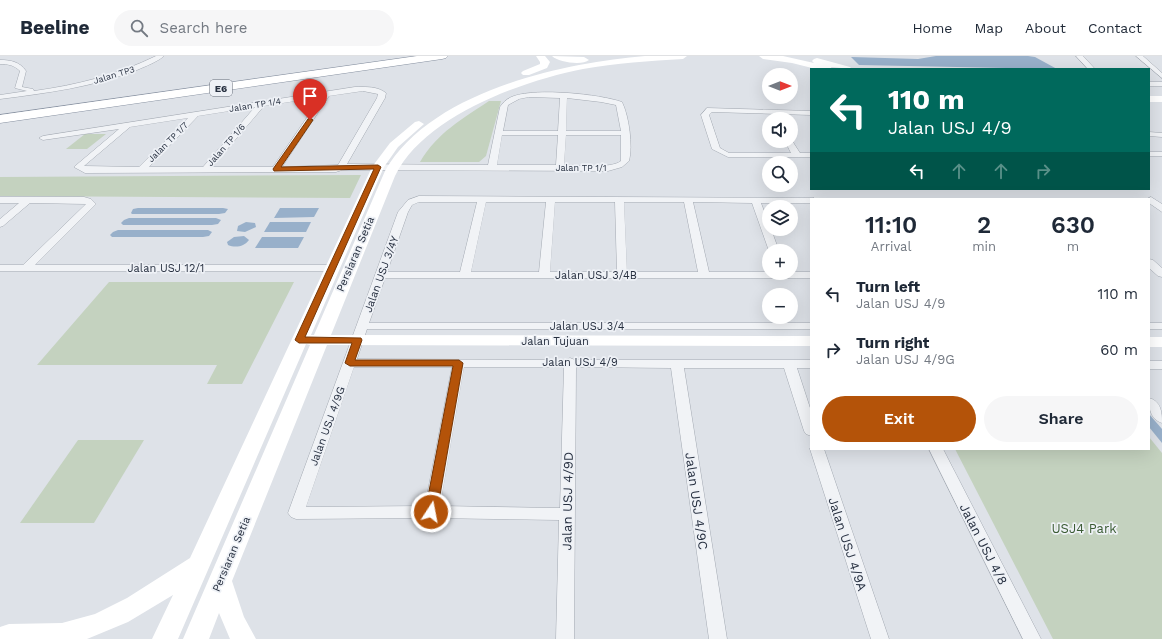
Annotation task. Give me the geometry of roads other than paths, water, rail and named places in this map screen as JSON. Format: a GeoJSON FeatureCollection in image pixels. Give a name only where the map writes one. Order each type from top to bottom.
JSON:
{"type":"FeatureCollection","features":[{"type":"Feature","properties":{"kind":"highway","name":"E6"},"geometry":{"type":"LineString","coordinates":[[0,115],[411,56]]}},
{"type":"Feature","properties":{"kind":"highway","name":"E6"},"geometry":{"type":"LineString","coordinates":[[0,119],[442,56]]}},
{"type":"Feature","properties":{"kind":"main road"},"geometry":{"type":"LineString","coordinates":[[541,56],[561,64],[575,60],[615,56]]}},
{"type":"Feature","properties":{"kind":"main road"},"geometry":{"type":"LineString","coordinates":[[479,92],[494,84],[544,66],[545,62],[541,56]]}},
{"type":"Feature","properties":{"kind":"main road","name":"Persiaran Setia"},"geometry":{"type":"LineString","coordinates":[[165,639],[378,167],[394,145],[433,114],[479,92],[561,64],[629,56]]}},
{"type":"Feature","properties":{"kind":"main road","name":"Persiaran Setia"},"geometry":{"type":"LineString","coordinates":[[196,639],[352,263],[393,167],[401,155],[424,132],[454,112],[511,85],[561,64],[683,56]]}},
{"type":"Feature","properties":{"kind":"main road"},"geometry":{"type":"LineString","coordinates":[[762,56],[792,60],[823,68]]}},
{"type":"Feature","properties":{"kind":"main road"},"geometry":{"type":"LineString","coordinates":[[793,56],[843,68]]}},
{"type":"Feature","properties":{"kind":"main road"},"geometry":{"type":"LineString","coordinates":[[1150,94],[1162,95]]}},
{"type":"Feature","properties":{"kind":"main road"},"geometry":{"type":"LineString","coordinates":[[1150,99],[1162,100]]}},
{"type":"Feature","properties":{"kind":"main road"},"geometry":{"type":"LineString","coordinates":[[332,268],[345,267],[352,263]]}},
{"type":"Feature","properties":{"kind":"main road","name":"Jalan Tujuan"},"geometry":{"type":"LineString","coordinates":[[299,340],[320,340],[360,333],[810,342]]}},
{"type":"Feature","properties":{"kind":"main road"},"geometry":{"type":"LineString","coordinates":[[1150,342],[1162,342]]}},
{"type":"Feature","properties":{"kind":"main road"},"geometry":{"type":"LineString","coordinates":[[11,635],[67,634],[102,622],[151,596],[198,565]]}},
{"type":"Feature","properties":{"kind":"main road"},"geometry":{"type":"LineString","coordinates":[[220,581],[233,619],[243,639]]}},
{"type":"Feature","properties":{"kind":"street","name":"Jalan TP3"},"geometry":{"type":"LineString","coordinates":[[0,96],[64,88],[125,73],[161,56]]}},
{"type":"Feature","properties":{"kind":"street"},"geometry":{"type":"LineString","coordinates":[[1079,56],[1091,68]]}},
{"type":"Feature","properties":{"kind":"street"},"geometry":{"type":"LineString","coordinates":[[1139,56],[1162,76]]}},
{"type":"Feature","properties":{"kind":"street"},"geometry":{"type":"LineString","coordinates":[[0,62],[11,63],[21,68],[23,71],[18,88],[0,96]]}},
{"type":"Feature","properties":{"kind":"street"},"geometry":{"type":"LineString","coordinates":[[1150,84],[1162,84]]}},
{"type":"Feature","properties":{"kind":"street","name":"Jalan TP3"},"geometry":{"type":"LineString","coordinates":[[18,88],[44,90],[64,88]]}},
{"type":"Feature","properties":{"kind":"street","name":"Jalan TP 1/4"},"geometry":{"type":"LineString","coordinates":[[43,138],[328,94],[368,89],[382,93],[341,167]]}},
{"type":"Feature","properties":{"kind":"street"},"geometry":{"type":"LineString","coordinates":[[276,169],[328,94]]}},
{"type":"Feature","properties":{"kind":"street","name":"Jalan TP 1/1"},"geometry":{"type":"LineString","coordinates":[[378,167],[608,168],[622,165],[626,156],[621,107],[617,102],[564,96],[521,96],[505,104],[499,133]]}},
{"type":"Feature","properties":{"kind":"street"},"geometry":{"type":"LineString","coordinates":[[560,168],[564,96]]}},
{"type":"Feature","properties":{"kind":"street","name":"Jalan TP 1/6"},"geometry":{"type":"LineString","coordinates":[[205,170],[263,103]]}},
{"type":"Feature","properties":{"kind":"street"},"geometry":{"type":"LineString","coordinates":[[773,112],[714,110],[706,113],[705,115],[716,149],[728,155],[810,155]]}},
{"type":"Feature","properties":{"kind":"street"},"geometry":{"type":"LineString","coordinates":[[798,113],[810,113]]}},
{"type":"Feature","properties":{"kind":"street","name":"Jalan TP 1/7"},"geometry":{"type":"LineString","coordinates":[[141,170],[196,114]]}},
{"type":"Feature","properties":{"kind":"street"},"geometry":{"type":"LineString","coordinates":[[128,124],[79,166],[79,169],[205,170],[336,169],[341,167],[378,167]]}},
{"type":"Feature","properties":{"kind":"street"},"geometry":{"type":"LineString","coordinates":[[492,168],[499,133],[624,133]]}},
{"type":"Feature","properties":{"kind":"street"},"geometry":{"type":"LineString","coordinates":[[1150,134],[1162,135]]}},
{"type":"Feature","properties":{"kind":"street"},"geometry":{"type":"LineString","coordinates":[[793,148],[797,155]]}},
{"type":"Feature","properties":{"kind":"street"},"geometry":{"type":"LineString","coordinates":[[1150,154],[1162,154]]}},
{"type":"Feature","properties":{"kind":"street","name":"Jalan USJ 3/4Y"},"geometry":{"type":"LineString","coordinates":[[360,333],[406,207],[410,201],[415,199],[482,199]]}},
{"type":"Feature","properties":{"kind":"street"},"geometry":{"type":"LineString","coordinates":[[465,275],[482,199],[810,200]]}},
{"type":"Feature","properties":{"kind":"street"},"geometry":{"type":"LineString","coordinates":[[544,275],[551,199]]}},
{"type":"Feature","properties":{"kind":"street"},"geometry":{"type":"LineString","coordinates":[[0,200],[84,200],[90,202],[90,206],[26,268]]}},
{"type":"Feature","properties":{"kind":"street"},"geometry":{"type":"LineString","coordinates":[[0,224],[28,200]]}},
{"type":"Feature","properties":{"kind":"street"},"geometry":{"type":"LineString","coordinates":[[619,200],[622,275]]}},
{"type":"Feature","properties":{"kind":"street"},"geometry":{"type":"LineString","coordinates":[[688,200],[704,275]]}},
{"type":"Feature","properties":{"kind":"street"},"geometry":{"type":"LineString","coordinates":[[756,200],[772,244]]}},
{"type":"Feature","properties":{"kind":"street"},"geometry":{"type":"LineString","coordinates":[[1151,200],[1162,209]]}},
{"type":"Feature","properties":{"kind":"street"},"geometry":{"type":"LineString","coordinates":[[1150,263],[1162,275]]}},
{"type":"Feature","properties":{"kind":"street","name":"Jalan USJ 12/1"},"geometry":{"type":"LineString","coordinates":[[0,268],[332,268]]}},
{"type":"Feature","properties":{"kind":"street","name":"Jalan USJ 3/4B"},"geometry":{"type":"LineString","coordinates":[[381,275],[762,274]]}},
{"type":"Feature","properties":{"kind":"street","name":"Jalan USJ 3/4B"},"geometry":{"type":"LineString","coordinates":[[798,275],[810,275]]}},
{"type":"Feature","properties":{"kind":"street"},"geometry":{"type":"LineString","coordinates":[[1150,276],[1162,275]]}},
{"type":"Feature","properties":{"kind":"street","name":"Jalan USJ 3/4"},"geometry":{"type":"LineString","coordinates":[[360,333],[810,326]]}},
{"type":"Feature","properties":{"kind":"street"},"geometry":{"type":"LineString","coordinates":[[1150,326],[1162,326]]}},
{"type":"Feature","properties":{"kind":"street","name":"Jalan USJ 4/9G"},"geometry":{"type":"LineString","coordinates":[[360,333],[296,512],[431,512]]}},
{"type":"Feature","properties":{"kind":"street","name":"Jalan USJ 4/9"},"geometry":{"type":"LineString","coordinates":[[350,363],[570,362],[810,364]]}},
{"type":"Feature","properties":{"kind":"street","name":"Jalan USJ 4/9D"},"geometry":{"type":"LineString","coordinates":[[565,639],[566,514],[570,362]]}},
{"type":"Feature","properties":{"kind":"street"},"geometry":{"type":"LineString","coordinates":[[459,363],[431,512],[566,514]]}},
{"type":"Feature","properties":{"kind":"street","name":"Jalan USJ 4/9C"},"geometry":{"type":"LineString","coordinates":[[677,363],[718,639]]}},
{"type":"Feature","properties":{"kind":"street"},"geometry":{"type":"LineString","coordinates":[[788,363],[810,428]]}},
{"type":"Feature","properties":{"kind":"street"},"geometry":{"type":"LineString","coordinates":[[1150,365],[1162,365]]}},
{"type":"Feature","properties":{"kind":"street"},"geometry":{"type":"LineString","coordinates":[[1150,403],[1162,418]]}},
{"type":"Feature","properties":{"kind":"street","name":"Jalan USJ 4/9A"},"geometry":{"type":"LineString","coordinates":[[817,450],[880,639]]}},
{"type":"Feature","properties":{"kind":"street","name":"Jalan USJ 4/8"},"geometry":{"type":"LineString","coordinates":[[937,450],[1032,639]]}},
{"type":"Feature","properties":{"kind":"water"},"geometry":{"type":"Polygon","coordinates":[[[936,56],[1028,56],[1035,57],[1055,68],[859,65],[851,57],[918,59],[936,56]]]}},
{"type":"Feature","properties":{"kind":"water"},"geometry":{"type":"Polygon","coordinates":[[[280,208],[319,208],[314,217],[274,218],[280,208]]]}},
{"type":"Feature","properties":{"kind":"water"},"geometry":{"type":"Polygon","coordinates":[[[133,209],[228,209],[225,213],[219,214],[131,213],[133,209]]]}},
{"type":"Feature","properties":{"kind":"water"},"geometry":{"type":"Polygon","coordinates":[[[129,218],[216,218],[221,220],[218,224],[212,225],[123,225],[121,223],[129,218]]]}},
{"type":"Feature","properties":{"kind":"water"},"geometry":{"type":"Polygon","coordinates":[[[246,222],[255,223],[256,227],[245,232],[237,231],[238,226],[246,222]]]}},
{"type":"Feature","properties":{"kind":"water"},"geometry":{"type":"Polygon","coordinates":[[[270,222],[311,222],[306,232],[264,232],[270,222]]]}},
{"type":"Feature","properties":{"kind":"water"},"geometry":{"type":"Polygon","coordinates":[[[118,230],[208,230],[212,232],[209,236],[203,237],[112,237],[110,235],[118,230]]]}},
{"type":"Feature","properties":{"kind":"water"},"geometry":{"type":"Polygon","coordinates":[[[244,236],[249,240],[245,244],[236,247],[228,245],[227,242],[234,237],[244,236]]]}},
{"type":"Feature","properties":{"kind":"water"},"geometry":{"type":"Polygon","coordinates":[[[262,237],[304,237],[298,248],[255,248],[262,237]]]}},
{"type":"Feature","properties":{"kind":"water"},"geometry":{"type":"Polygon","coordinates":[[[1150,415],[1162,429],[1162,443],[1150,428],[1150,415]]]}},
{"type":"Feature","properties":{"kind":"park label","name":"USJ4 Park"},"geometry":{"type":"Point","coordinates":[1084,528]}}]}
